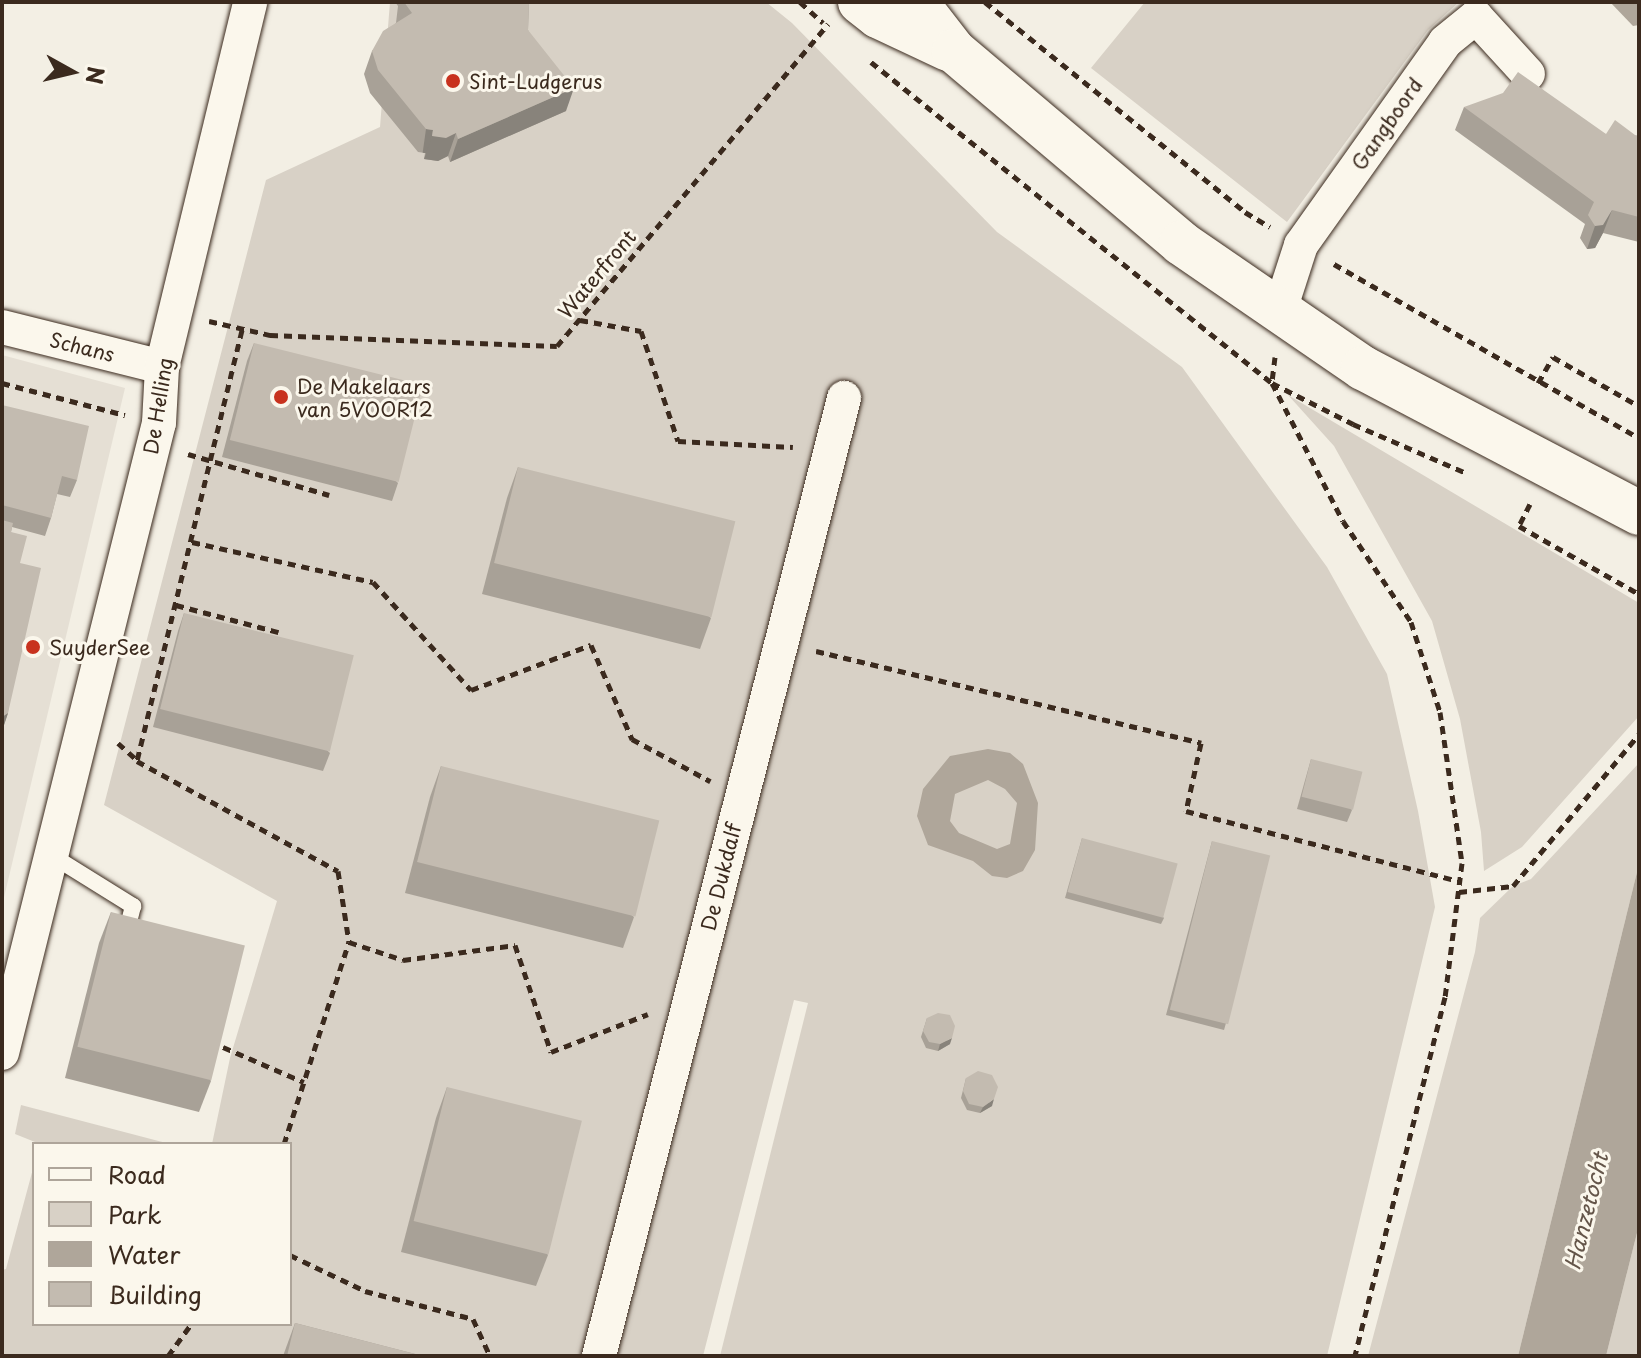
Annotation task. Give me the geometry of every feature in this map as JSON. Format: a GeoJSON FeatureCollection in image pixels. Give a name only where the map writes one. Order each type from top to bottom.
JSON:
{"type":"FeatureCollection","features":[{"type":"Feature","properties":{"kind":"main road"},"geometry":{"type":"LineString","coordinates":[[916,2],[954,51],[1181,243],[1363,368],[1639,513]]}},
{"type":"Feature","properties":{"kind":"main road"},"geometry":{"type":"LineString","coordinates":[[848,8],[878,16],[954,51]]}},
{"type":"Feature","properties":{"kind":"street","name":"De Helling"},"geometry":{"type":"LineString","coordinates":[[2,1053],[159,423],[162,367],[250,2]]}},
{"type":"Feature","properties":{"kind":"street","name":"Gangboord"},"geometry":{"type":"LineString","coordinates":[[1280,310],[1301,245],[1445,42],[1476,17],[1528,74]]}},
{"type":"Feature","properties":{"kind":"street","name":"Schans"},"geometry":{"type":"LineString","coordinates":[[2,327],[162,367]]}},
{"type":"Feature","properties":{"kind":"street","name":"De Dukdalf"},"geometry":{"type":"LineString","coordinates":[[599,1356],[844,398]]}},
{"type":"Feature","properties":{"kind":"lane"},"geometry":{"type":"LineString","coordinates":[[51,855],[133,906],[125,943]]}},
{"type":"Feature","properties":{"kind":"path","name":"Waterfront"},"geometry":{"type":"LineString","coordinates":[[177,313],[242,330],[298,337],[557,346],[848,8]]}},
{"type":"Feature","properties":{"kind":"path"},"geometry":{"type":"LineString","coordinates":[[579,320],[641,331],[678,441],[831,448]]}},
{"type":"Feature","properties":{"kind":"path"},"geometry":{"type":"LineString","coordinates":[[242,330],[212,464],[137,761],[338,871],[349,942],[285,1142]]}},
{"type":"Feature","properties":{"kind":"path"},"geometry":{"type":"LineString","coordinates":[[1538,383],[1553,357],[1639,406]]}},
{"type":"Feature","properties":{"kind":"path"},"geometry":{"type":"LineString","coordinates":[[2,383],[159,423],[183,452],[212,464],[329,495]]}},
{"type":"Feature","properties":{"kind":"path"},"geometry":{"type":"LineString","coordinates":[[1272,383],[1343,521],[1411,622],[1440,712],[1462,863],[1445,997],[1355,1356]]}},
{"type":"Feature","properties":{"kind":"path"},"geometry":{"type":"LineString","coordinates":[[1532,499],[1519,526],[1639,594]]}},
{"type":"Feature","properties":{"kind":"path"},"geometry":{"type":"LineString","coordinates":[[192,542],[373,582],[471,690],[591,645],[632,739],[741,798]]}},
{"type":"Feature","properties":{"kind":"path"},"geometry":{"type":"LineString","coordinates":[[176,605],[278,632]]}},
{"type":"Feature","properties":{"kind":"path"},"geometry":{"type":"LineString","coordinates":[[782,643],[1201,743],[1186,811],[1459,881]]}},
{"type":"Feature","properties":{"kind":"path"},"geometry":{"type":"LineString","coordinates":[[1459,892],[1513,886],[1639,734]]}},
{"type":"Feature","properties":{"kind":"path"},"geometry":{"type":"LineString","coordinates":[[349,942],[403,960],[515,945],[551,1052],[691,998]]}},
{"type":"Feature","properties":{"kind":"path"},"geometry":{"type":"LineString","coordinates":[[223,1047],[304,1082]]}},
{"type":"Feature","properties":{"kind":"path"},"geometry":{"type":"LineString","coordinates":[[292,1256],[365,1291],[473,1319],[490,1356]]}},
{"type":"Feature","properties":{"kind":"path"},"geometry":{"type":"LineString","coordinates":[[168,1356],[190,1326]]}},
{"type":"Feature","properties":{"kind":"shaded area","name":"SuyderSee"},"geometry":{"type":"Polygon","coordinates":[[[2,355],[125,388],[2,906],[2,355]]]}},
{"type":"Feature","properties":{"kind":"green space"},"geometry":{"type":"Polygon","coordinates":[[[390,2],[766,2],[792,23],[997,232],[1182,367],[1327,567],[1387,674],[1418,811],[1435,907],[1327,1356],[720,1356],[808,1003],[794,1000],[703,1356],[2,1356],[2,1270],[6,1269],[32,1172],[32,1326],[292,1326],[292,1142],[212,1142],[230,1058],[277,901],[104,805],[266,180],[380,127],[390,2]]]}},
{"type":"Feature","properties":{"kind":"green space"},"geometry":{"type":"Polygon","coordinates":[[[1145,2],[1459,2],[1428,30],[1287,222],[1091,68],[1145,2]]]}},
{"type":"Feature","properties":{"kind":"green space"},"geometry":{"type":"Polygon","coordinates":[[[1288,395],[1639,603],[1639,716],[1522,847],[1484,871],[1481,832],[1460,719],[1432,621],[1334,446],[1288,395]]]}},
{"type":"Feature","properties":{"kind":"green space"},"geometry":{"type":"Polygon","coordinates":[[[1639,763],[1639,864],[1518,1356],[1368,1356],[1475,952],[1480,918],[1513,886],[1531,879],[1639,763]]]}},
{"type":"Feature","properties":{"kind":"green space"},"geometry":{"type":"Polygon","coordinates":[[[21,1105],[162,1142],[35,1142],[15,1134],[21,1105]]]}},
{"type":"Feature","properties":{"kind":"green space"},"geometry":{"type":"Polygon","coordinates":[[[1639,1225],[1639,1356],[1606,1356],[1639,1225]]]}},
{"type":"Feature","properties":{"kind":"water"},"geometry":{"type":"Polygon","coordinates":[[[1610,2],[1639,2],[1639,25],[1633,26],[1610,2]]]}},
{"type":"Feature","properties":{"kind":"water"},"geometry":{"type":"Polygon","coordinates":[[[988,749],[1010,753],[1023,764],[1038,803],[1035,850],[1023,871],[1007,878],[992,876],[973,861],[928,845],[917,816],[923,789],[950,756],[988,749]],[[988,780],[955,794],[950,821],[959,833],[997,849],[1010,844],[1017,803],[1005,789],[988,780]]]}},
{"type":"Feature","properties":{"kind":"water","name":"Hanzetocht"},"geometry":{"type":"Polygon","coordinates":[[[1639,864],[1639,1225],[1606,1356],[1518,1356],[1639,864]]]}},
{"type":"Feature","properties":{"kind":"building","name":"Sint-Ludgerus"},"geometry":{"type":"Polygon","coordinates":[[[404,2],[529,2],[528,30],[574,88],[458,139],[456,133],[446,138],[432,136],[433,130],[426,129],[378,70],[372,51],[383,31],[412,13],[404,2]]]}},
{"type":"Feature","properties":{"kind":"building"},"geometry":{"type":"Polygon","coordinates":[[[1518,72],[1606,134],[1615,120],[1639,136],[1639,217],[1612,210],[1603,225],[1595,226],[1588,215],[1594,202],[1464,107],[1503,93],[1518,72]]]}},
{"type":"Feature","properties":{"kind":"building"},"geometry":{"type":"Polygon","coordinates":[[[254,343],[423,385],[399,482],[230,440],[254,343]]]}},
{"type":"Feature","properties":{"kind":"building"},"geometry":{"type":"Polygon","coordinates":[[[2,405],[89,426],[77,480],[62,476],[51,518],[2,505],[2,405]]]}},
{"type":"Feature","properties":{"kind":"building"},"geometry":{"type":"Polygon","coordinates":[[[518,467],[735,521],[711,617],[494,563],[518,467]]]}},
{"type":"Feature","properties":{"kind":"building"},"geometry":{"type":"Polygon","coordinates":[[[2,520],[13,523],[11,532],[27,536],[20,563],[41,568],[8,713],[2,717],[2,520]]]}},
{"type":"Feature","properties":{"kind":"building"},"geometry":{"type":"Polygon","coordinates":[[[184,613],[354,655],[330,751],[160,709],[184,613]]]}},
{"type":"Feature","properties":{"kind":"building"},"geometry":{"type":"Polygon","coordinates":[[[1311,759],[1362,772],[1353,810],[1302,797],[1311,759]]]}},
{"type":"Feature","properties":{"kind":"building"},"geometry":{"type":"Polygon","coordinates":[[[441,766],[659,820],[635,916],[417,862],[441,766]]]}},
{"type":"Feature","properties":{"kind":"building"},"geometry":{"type":"Polygon","coordinates":[[[1082,838],[1178,864],[1163,918],[1068,892],[1082,838]]]}},
{"type":"Feature","properties":{"kind":"building"},"geometry":{"type":"Polygon","coordinates":[[[1212,841],[1270,856],[1228,1024],[1170,1010],[1212,841]]]}},
{"type":"Feature","properties":{"kind":"building"},"geometry":{"type":"Polygon","coordinates":[[[111,912],[245,945],[211,1080],[77,1047],[111,912]]]}},
{"type":"Feature","properties":{"kind":"building"},"geometry":{"type":"Polygon","coordinates":[[[938,1013],[950,1015],[955,1026],[952,1038],[940,1044],[929,1042],[923,1031],[927,1018],[938,1013]]]}},
{"type":"Feature","properties":{"kind":"building"},"geometry":{"type":"Polygon","coordinates":[[[978,1071],[992,1075],[998,1087],[994,1099],[983,1107],[969,1104],[963,1091],[966,1078],[978,1071]]]}},
{"type":"Feature","properties":{"kind":"building"},"geometry":{"type":"Polygon","coordinates":[[[447,1087],[582,1121],[548,1255],[414,1221],[447,1087]]]}},
{"type":"Feature","properties":{"kind":"building"},"geometry":{"type":"Polygon","coordinates":[[[295,1323],[423,1356],[287,1356],[295,1323]]]}},
{"type":"Feature","properties":{"kind":"place","name":"Sint-Ludgerus"},"geometry":{"type":"Point","coordinates":[453,81]}},
{"type":"Feature","properties":{"kind":"place","name":"De Makelaars van 5VOOR12"},"geometry":{"type":"Point","coordinates":[281,397]}},
{"type":"Feature","properties":{"kind":"place","name":"SuyderSee"},"geometry":{"type":"Point","coordinates":[33,647]}}]}
